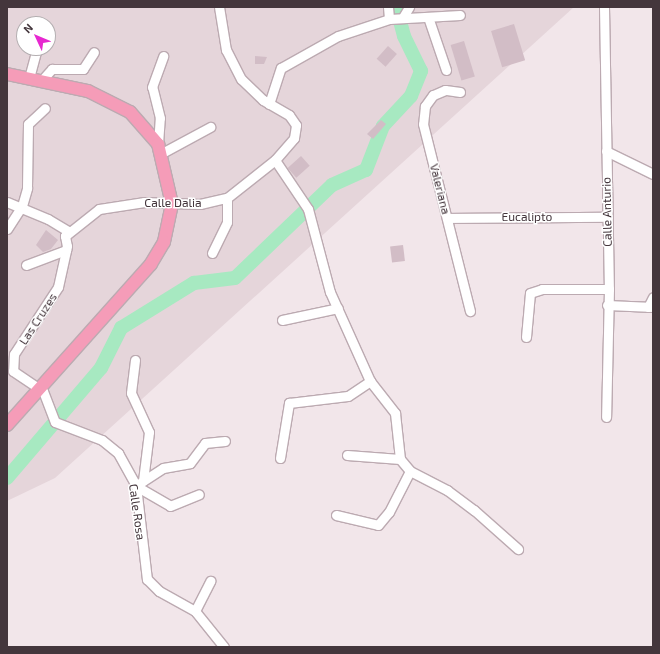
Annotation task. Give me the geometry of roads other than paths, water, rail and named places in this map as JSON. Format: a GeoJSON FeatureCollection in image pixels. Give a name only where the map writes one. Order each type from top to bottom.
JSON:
{"type":"FeatureCollection","features":[{"type":"Feature","properties":{"kind":"main road"},"geometry":{"type":"LineString","coordinates":[[7,74],[42,80],[88,91],[118,103],[160,148],[172,204],[164,242],[151,264],[7,425]]}},
{"type":"Feature","properties":{"kind":"street"},"geometry":{"type":"LineString","coordinates":[[219,7],[224,42],[234,68],[246,86],[269,104],[277,73],[288,63],[338,36],[389,19],[460,16]]}},
{"type":"Feature","properties":{"kind":"street"},"geometry":{"type":"LineString","coordinates":[[388,7],[389,19]]}},
{"type":"Feature","properties":{"kind":"street"},"geometry":{"type":"LineString","coordinates":[[402,18],[409,7]]}},
{"type":"Feature","properties":{"kind":"street","name":"Calle Anturio"},"geometry":{"type":"LineString","coordinates":[[604,7],[606,217],[609,289],[607,305],[606,417]]}},
{"type":"Feature","properties":{"kind":"street"},"geometry":{"type":"LineString","coordinates":[[428,17],[446,70]]}},
{"type":"Feature","properties":{"kind":"street"},"geometry":{"type":"LineString","coordinates":[[42,80],[52,69],[83,69],[94,52]]}},
{"type":"Feature","properties":{"kind":"street"},"geometry":{"type":"LineString","coordinates":[[30,78],[35,56]]}},
{"type":"Feature","properties":{"kind":"street"},"geometry":{"type":"LineString","coordinates":[[163,56],[152,87],[160,118],[160,148],[210,127]]}},
{"type":"Feature","properties":{"kind":"street","name":"Valeriana"},"geometry":{"type":"LineString","coordinates":[[460,92],[445,90],[433,95],[425,106],[423,124],[470,311]]}},
{"type":"Feature","properties":{"kind":"street","name":"Calle Dalia"},"geometry":{"type":"LineString","coordinates":[[65,236],[99,209],[144,202],[200,204],[227,198],[275,160],[294,138],[292,119],[269,104]]}},
{"type":"Feature","properties":{"kind":"street"},"geometry":{"type":"LineString","coordinates":[[7,229],[22,206],[27,188],[28,124],[45,108]]}},
{"type":"Feature","properties":{"kind":"street"},"geometry":{"type":"LineString","coordinates":[[606,151],[653,174]]}},
{"type":"Feature","properties":{"kind":"street"},"geometry":{"type":"LineString","coordinates":[[275,160],[298,189],[308,209],[326,279],[370,381],[395,413],[400,459],[410,471],[447,490],[518,549]]}},
{"type":"Feature","properties":{"kind":"street"},"geometry":{"type":"LineString","coordinates":[[212,253],[227,222],[227,198]]}},
{"type":"Feature","properties":{"kind":"street"},"geometry":{"type":"LineString","coordinates":[[7,202],[22,206],[68,231],[65,236]]}},
{"type":"Feature","properties":{"kind":"street","name":"Eucalipto"},"geometry":{"type":"LineString","coordinates":[[447,218],[606,217]]}},
{"type":"Feature","properties":{"kind":"street","name":"Las Cruzes"},"geometry":{"type":"LineString","coordinates":[[19,376],[13,371],[14,354],[58,287],[66,250],[65,236]]}},
{"type":"Feature","properties":{"kind":"street"},"geometry":{"type":"LineString","coordinates":[[26,265],[66,250]]}},
{"type":"Feature","properties":{"kind":"street"},"geometry":{"type":"LineString","coordinates":[[526,337],[530,293],[542,289],[609,289]]}},
{"type":"Feature","properties":{"kind":"street"},"geometry":{"type":"LineString","coordinates":[[607,305],[651,307],[653,297]]}},
{"type":"Feature","properties":{"kind":"street"},"geometry":{"type":"LineString","coordinates":[[282,320],[338,308]]}},
{"type":"Feature","properties":{"kind":"street"},"geometry":{"type":"LineString","coordinates":[[135,360],[131,394],[148,432],[140,483]]}},
{"type":"Feature","properties":{"kind":"street"},"geometry":{"type":"LineString","coordinates":[[7,375],[19,376],[39,388]]}},
{"type":"Feature","properties":{"kind":"street"},"geometry":{"type":"LineString","coordinates":[[280,458],[289,403],[348,396],[370,381]]}},
{"type":"Feature","properties":{"kind":"street","name":"Calle Rosa"},"geometry":{"type":"LineString","coordinates":[[39,388],[59,424],[110,446],[140,483],[147,579],[159,592],[196,611],[224,647]]}},
{"type":"Feature","properties":{"kind":"street"},"geometry":{"type":"LineString","coordinates":[[140,483],[163,468],[190,463],[205,444],[225,441]]}},
{"type":"Feature","properties":{"kind":"street"},"geometry":{"type":"LineString","coordinates":[[347,455],[400,459]]}},
{"type":"Feature","properties":{"kind":"street"},"geometry":{"type":"LineString","coordinates":[[336,515],[378,525],[390,512],[410,471]]}},
{"type":"Feature","properties":{"kind":"street"},"geometry":{"type":"LineString","coordinates":[[140,483],[170,506],[199,494]]}},
{"type":"Feature","properties":{"kind":"street"},"geometry":{"type":"LineString","coordinates":[[196,611],[210,581]]}},
{"type":"Feature","properties":{"kind":"waterway"},"geometry":{"type":"LineString","coordinates":[[7,478],[101,368],[121,328],[194,283],[235,278],[332,185],[366,170],[383,126],[411,96],[421,71],[404,36],[396,7]]}}]}
